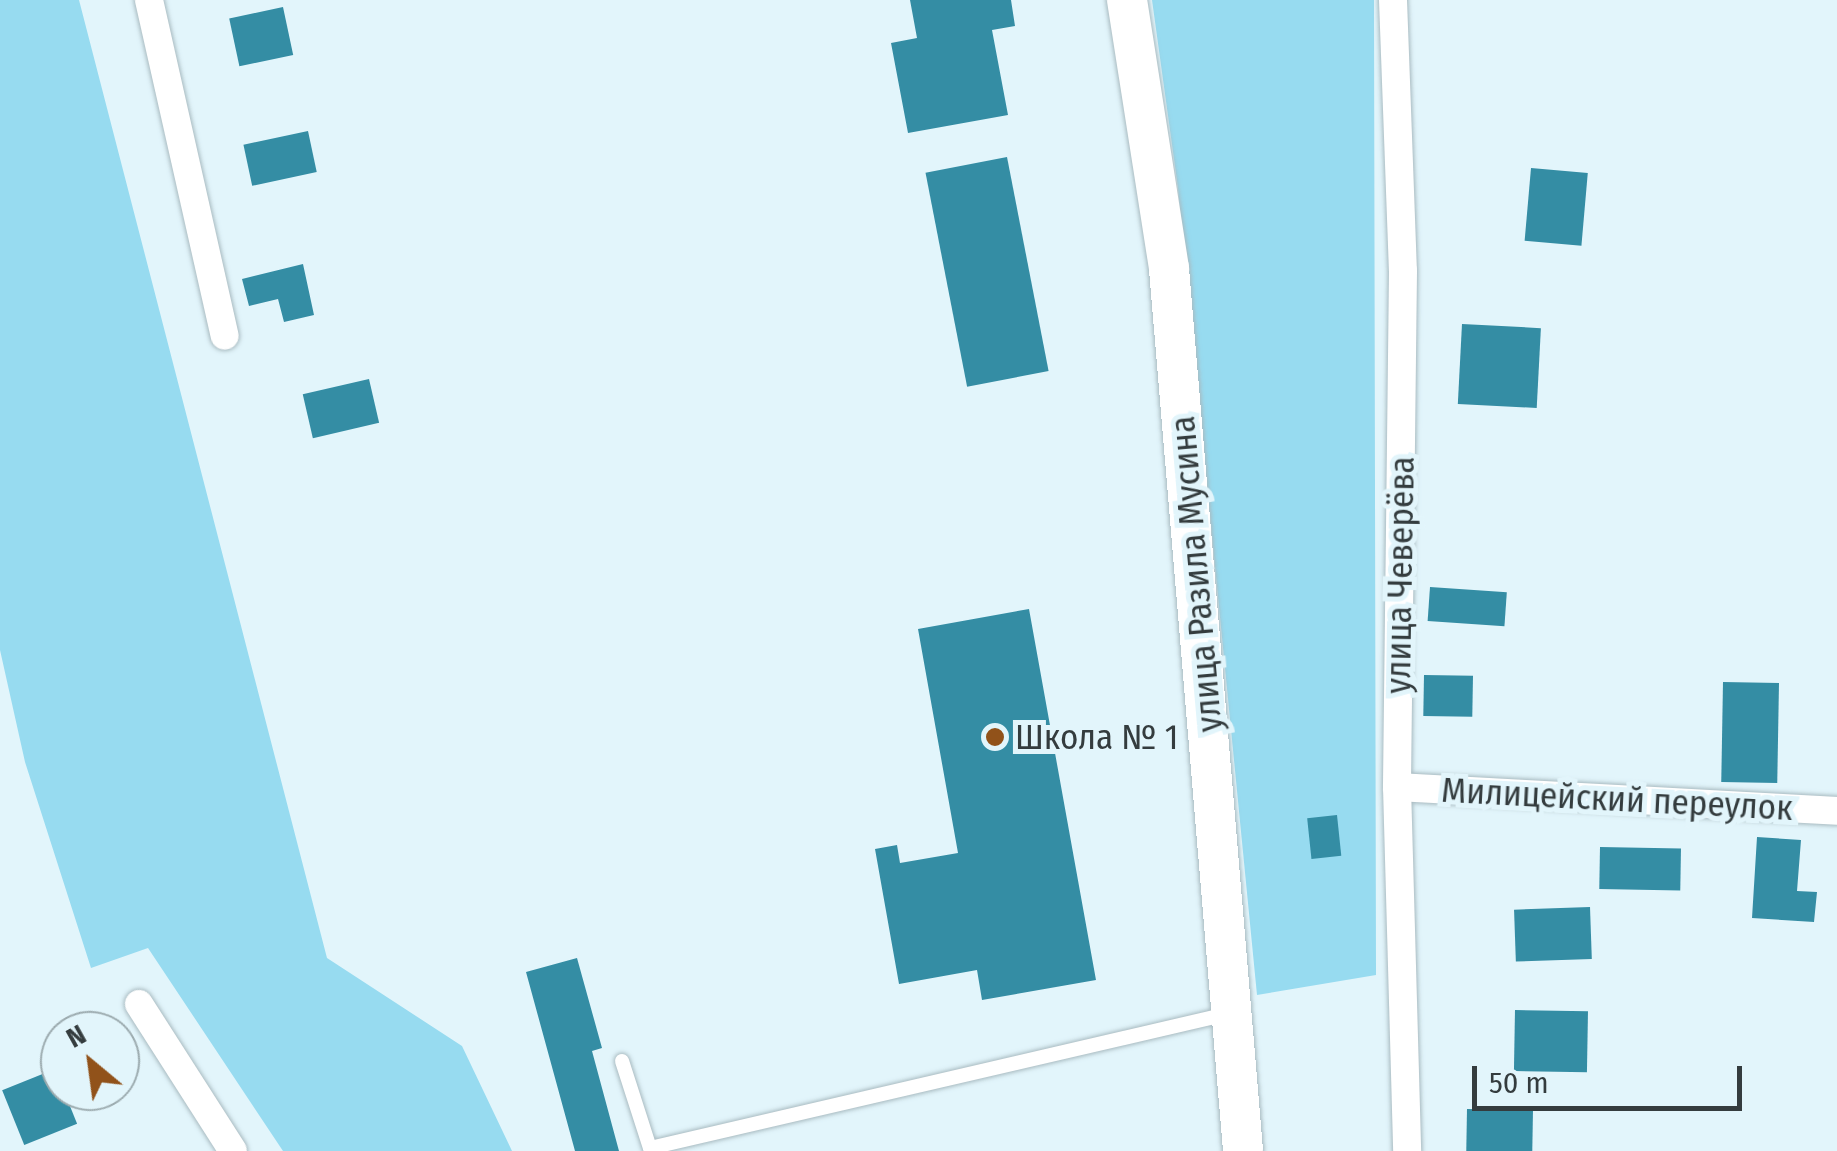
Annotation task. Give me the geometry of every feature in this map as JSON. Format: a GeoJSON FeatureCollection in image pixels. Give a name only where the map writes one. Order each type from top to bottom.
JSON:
{"type":"FeatureCollection","features":[{"type":"Feature","properties":{"kind":"main road","name":"улица Разила Мусина"},"geometry":{"type":"LineString","coordinates":[[1127,0],[1169,269],[1243,1151]]}},
{"type":"Feature","properties":{"kind":"street"},"geometry":{"type":"LineString","coordinates":[[148,0],[225,336]]}},
{"type":"Feature","properties":{"kind":"street","name":"улица Чеверёва"},"geometry":{"type":"LineString","coordinates":[[1393,0],[1404,271],[1397,787],[1407,1151]]}},
{"type":"Feature","properties":{"kind":"street","name":"Милицейский переулок"},"geometry":{"type":"LineString","coordinates":[[1397,787],[1837,811]]}},
{"type":"Feature","properties":{"kind":"street"},"geometry":{"type":"LineString","coordinates":[[139,1004],[233,1151]]}},
{"type":"Feature","properties":{"kind":"lane"},"geometry":{"type":"LineString","coordinates":[[622,1061],[651,1149],[1232,1013]]}},
{"type":"Feature","properties":{"kind":"shaded area"},"geometry":{"type":"Polygon","coordinates":[[[0,0],[79,0],[327,958],[462,1046],[512,1151],[283,1151],[148,948],[91,968],[25,762],[0,650],[0,0]]]}},
{"type":"Feature","properties":{"kind":"shaded area"},"geometry":{"type":"Polygon","coordinates":[[[1152,0],[1374,0],[1376,975],[1257,995],[1178,188],[1152,0]]]}},
{"type":"Feature","properties":{"kind":"building"},"geometry":{"type":"Polygon","coordinates":[[[910,0],[1011,0],[1015,26],[992,30],[1008,115],[908,133],[891,43],[917,38],[910,0]]]}},
{"type":"Feature","properties":{"kind":"building"},"geometry":{"type":"Polygon","coordinates":[[[283,7],[293,55],[239,66],[229,18],[283,7]]]}},
{"type":"Feature","properties":{"kind":"building"},"geometry":{"type":"Polygon","coordinates":[[[308,131],[317,172],[252,186],[243,145],[308,131]]]}},
{"type":"Feature","properties":{"kind":"building"},"geometry":{"type":"Polygon","coordinates":[[[1007,157],[1049,371],[967,387],[926,173],[1007,157]]]}},
{"type":"Feature","properties":{"kind":"building"},"geometry":{"type":"Polygon","coordinates":[[[1531,168],[1588,173],[1581,246],[1525,241],[1531,168]]]}},
{"type":"Feature","properties":{"kind":"building"},"geometry":{"type":"Polygon","coordinates":[[[303,264],[314,315],[284,322],[278,299],[249,306],[242,279],[303,264]]]}},
{"type":"Feature","properties":{"kind":"building"},"geometry":{"type":"Polygon","coordinates":[[[1462,324],[1541,328],[1537,408],[1458,404],[1462,324]]]}},
{"type":"Feature","properties":{"kind":"building"},"geometry":{"type":"Polygon","coordinates":[[[369,379],[379,423],[313,438],[303,394],[369,379]]]}},
{"type":"Feature","properties":{"kind":"building"},"geometry":{"type":"Polygon","coordinates":[[[1430,587],[1507,592],[1504,626],[1428,621],[1430,587]]]}},
{"type":"Feature","properties":{"kind":"building","name":"Школа № 1"},"geometry":{"type":"Polygon","coordinates":[[[1029,609],[1096,980],[982,1000],[977,970],[899,984],[875,849],[897,845],[900,863],[958,853],[918,629],[1029,609]]]}},
{"type":"Feature","properties":{"kind":"building"},"geometry":{"type":"Polygon","coordinates":[[[1424,675],[1473,676],[1472,717],[1423,716],[1424,675]]]}},
{"type":"Feature","properties":{"kind":"building"},"geometry":{"type":"Polygon","coordinates":[[[1723,682],[1779,683],[1777,783],[1721,782],[1723,682]]]}},
{"type":"Feature","properties":{"kind":"building"},"geometry":{"type":"Polygon","coordinates":[[[1337,815],[1341,856],[1311,859],[1307,818],[1337,815]]]}},
{"type":"Feature","properties":{"kind":"building"},"geometry":{"type":"Polygon","coordinates":[[[1757,837],[1801,840],[1797,891],[1817,892],[1814,922],[1752,918],[1757,837]]]}},
{"type":"Feature","properties":{"kind":"building"},"geometry":{"type":"Polygon","coordinates":[[[1600,847],[1681,848],[1680,890],[1599,889],[1600,847]]]}},
{"type":"Feature","properties":{"kind":"building"},"geometry":{"type":"Polygon","coordinates":[[[1590,907],[1592,959],[1516,962],[1514,910],[1590,907]]]}},
{"type":"Feature","properties":{"kind":"building"},"geometry":{"type":"Polygon","coordinates":[[[577,958],[602,1048],[592,1051],[619,1151],[575,1151],[526,972],[577,958]]]}},
{"type":"Feature","properties":{"kind":"building"},"geometry":{"type":"Polygon","coordinates":[[[1515,1010],[1588,1011],[1587,1072],[1514,1071],[1515,1010]]]}},
{"type":"Feature","properties":{"kind":"building"},"geometry":{"type":"Polygon","coordinates":[[[40,1075],[40,1111],[72,1111],[77,1124],[24,1145],[2,1090],[40,1075]]]}},
{"type":"Feature","properties":{"kind":"building"},"geometry":{"type":"Polygon","coordinates":[[[1467,1109],[1533,1110],[1532,1151],[1466,1151],[1467,1109]]]}},
{"type":"Feature","properties":{"kind":"place","name":"Школа № 1"},"geometry":{"type":"Point","coordinates":[995,737]}}]}
